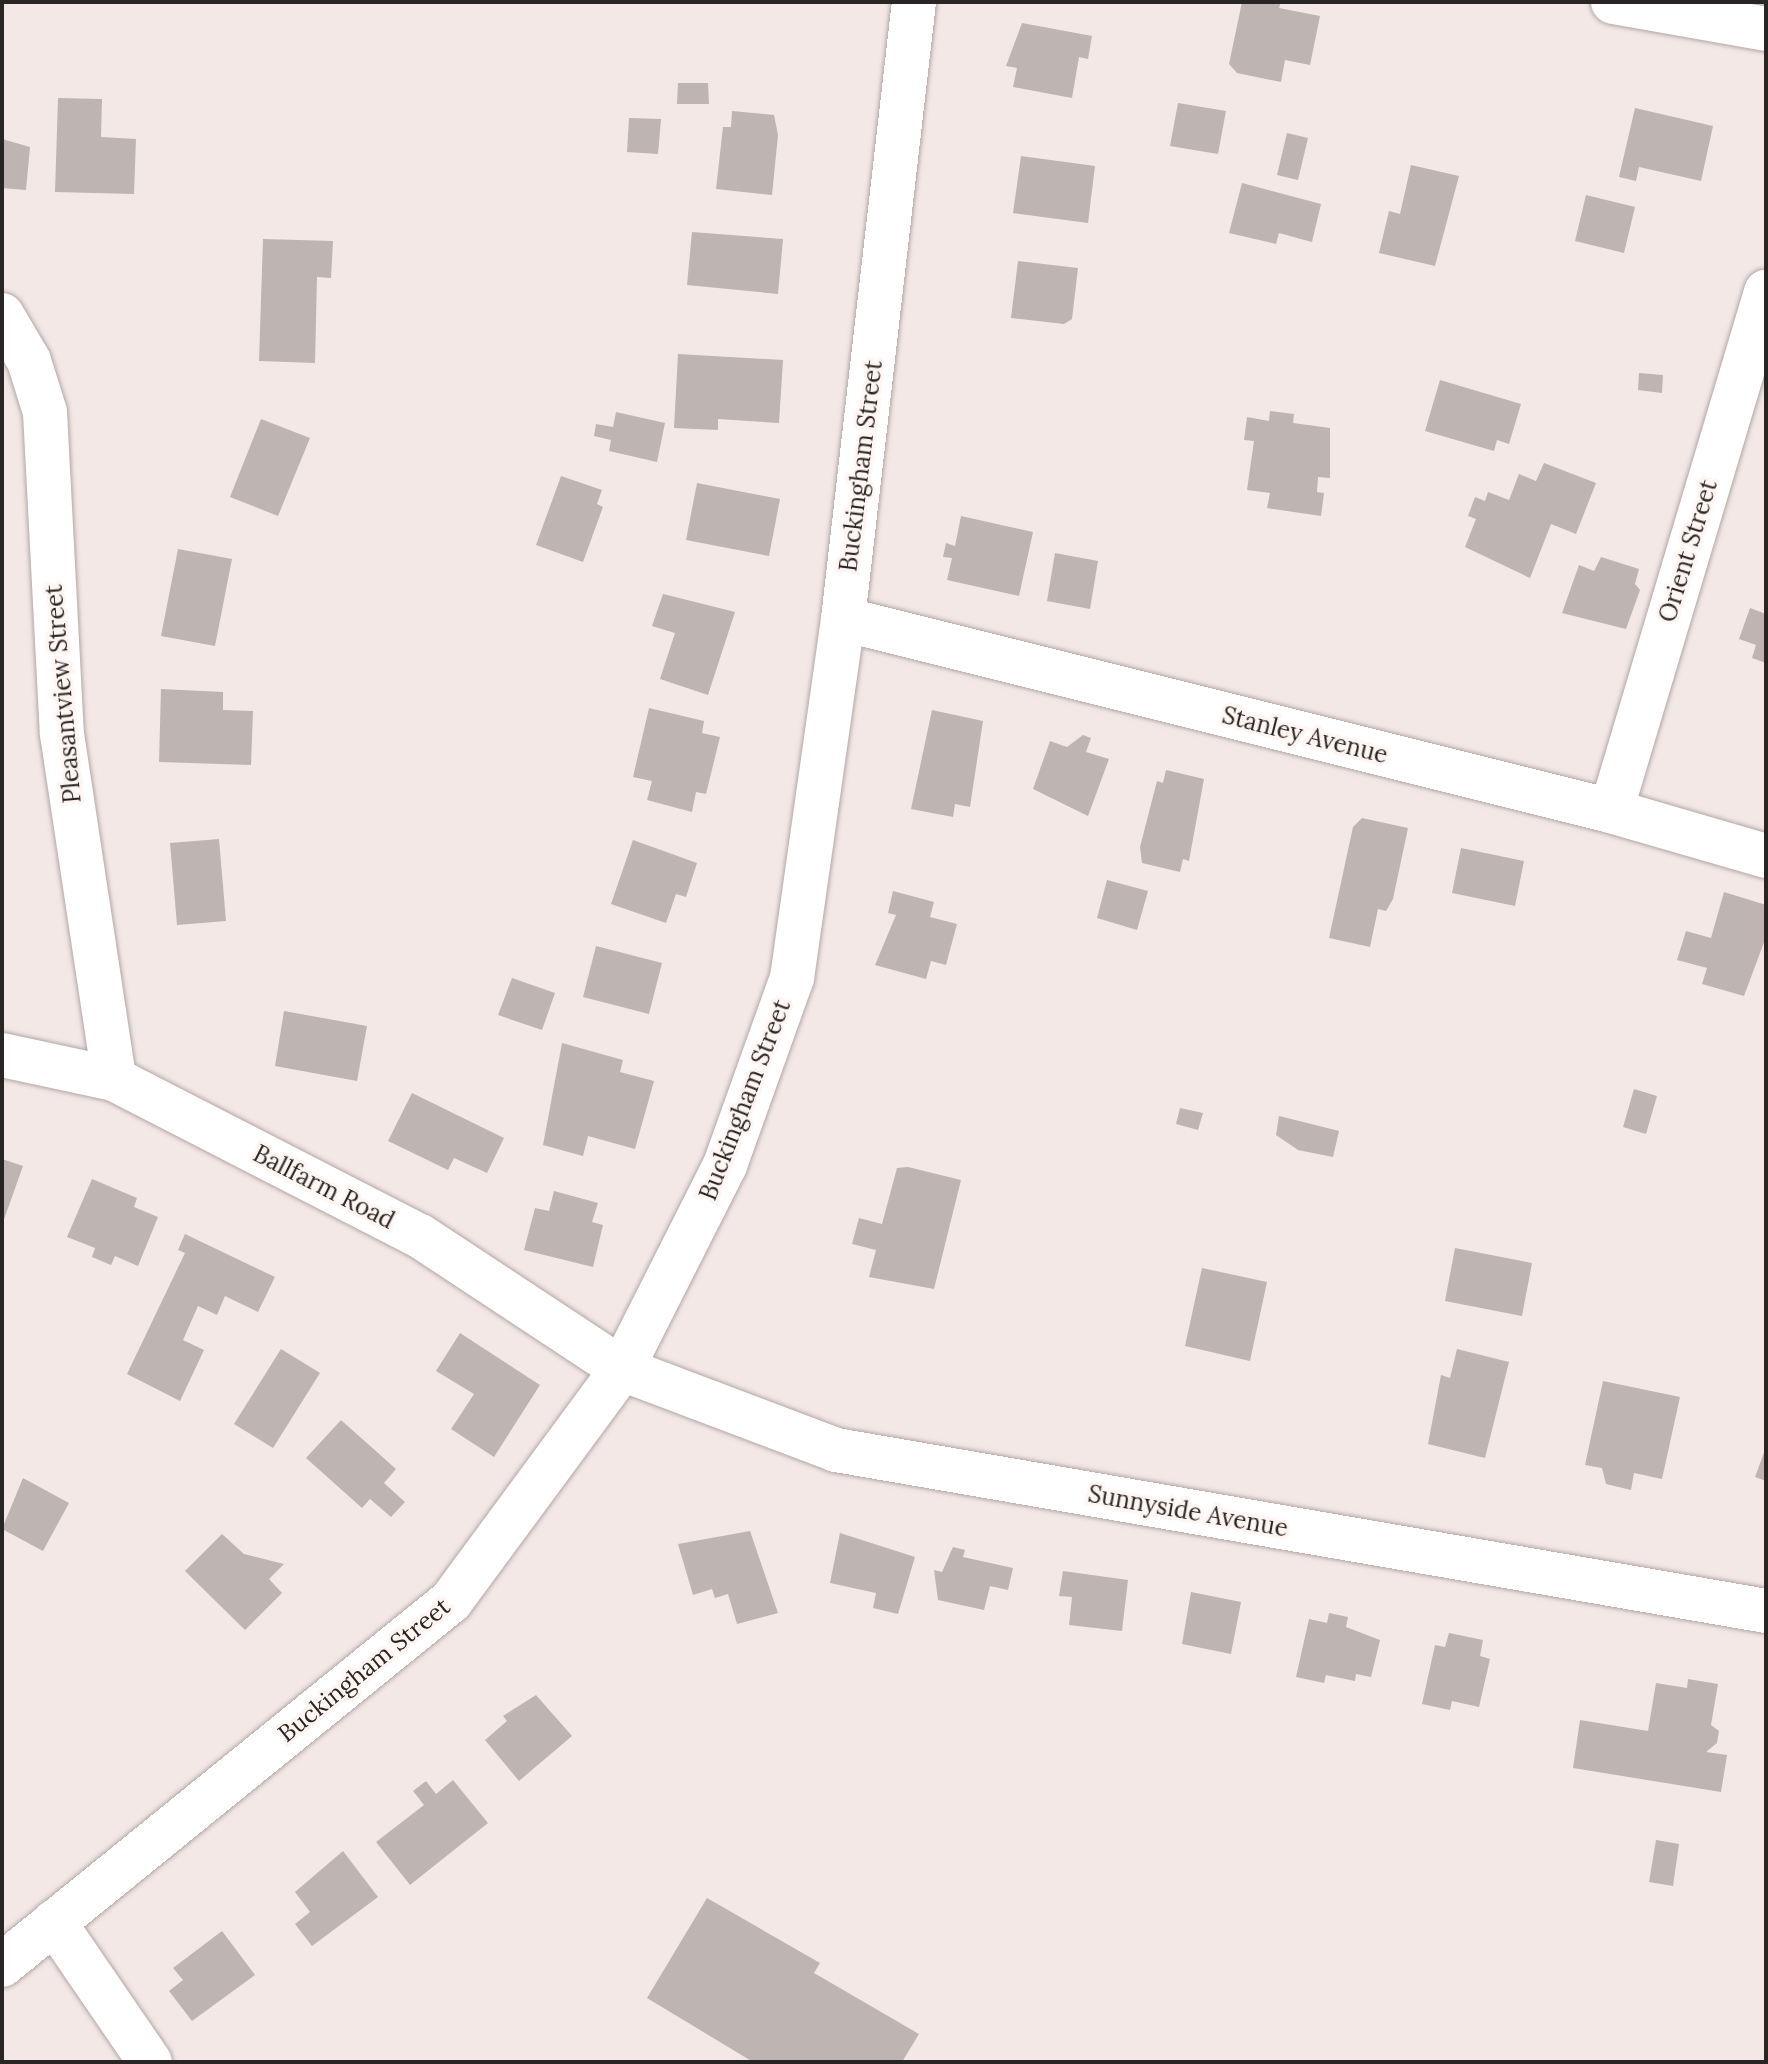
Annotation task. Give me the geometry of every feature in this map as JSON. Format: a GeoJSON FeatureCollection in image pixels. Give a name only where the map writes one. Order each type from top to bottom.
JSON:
{"type":"FeatureCollection","features":[{"type":"Feature","properties":{"kind":"street","name":"Buckingham Street"},"geometry":{"type":"LineString","coordinates":[[2,1965],[451,1601],[622,1369],[725,1165],[792,978],[843,619],[914,2]]}},
{"type":"Feature","properties":{"kind":"street"},"geometry":{"type":"LineString","coordinates":[[1613,2],[1766,29]]}},
{"type":"Feature","properties":{"kind":"street","name":"Orient Street"},"geometry":{"type":"LineString","coordinates":[[1611,811],[1766,292]]}},
{"type":"Feature","properties":{"kind":"street","name":"Pleasantview Street"},"geometry":{"type":"LineString","coordinates":[[2,315],[29,361],[45,412],[62,734],[114,1079]]}},
{"type":"Feature","properties":{"kind":"street","name":"Stanley Avenue"},"geometry":{"type":"LineString","coordinates":[[843,619],[1611,811],[1766,856]]}},
{"type":"Feature","properties":{"kind":"street","name":"Ballfarm Road"},"geometry":{"type":"LineString","coordinates":[[2,1055],[114,1079],[420,1236],[622,1369]]}},
{"type":"Feature","properties":{"kind":"street","name":"Sunnyside Avenue"},"geometry":{"type":"LineString","coordinates":[[622,1369],[836,1450],[1766,1611]]}},
{"type":"Feature","properties":{"kind":"street"},"geometry":{"type":"LineString","coordinates":[[54,1922],[150,2062]]}},
{"type":"Feature","properties":{"kind":"building"},"geometry":{"type":"Polygon","coordinates":[[[1242,2],[1281,2],[1279,8],[1320,16],[1310,65],[1285,60],[1281,82],[1237,73],[1229,64],[1242,2]]]}},
{"type":"Feature","properties":{"kind":"building"},"geometry":{"type":"Polygon","coordinates":[[[1022,23],[1092,36],[1088,59],[1079,57],[1072,98],[1013,87],[1017,68],[1006,66],[1022,23]]]}},
{"type":"Feature","properties":{"kind":"building"},"geometry":{"type":"Polygon","coordinates":[[[678,83],[708,83],[709,104],[677,104],[678,83]]]}},
{"type":"Feature","properties":{"kind":"building"},"geometry":{"type":"Polygon","coordinates":[[[58,98],[102,99],[101,137],[136,139],[134,194],[55,192],[58,98]]]}},
{"type":"Feature","properties":{"kind":"building"},"geometry":{"type":"Polygon","coordinates":[[[1178,103],[1226,111],[1218,154],[1170,146],[1178,103]]]}},
{"type":"Feature","properties":{"kind":"building"},"geometry":{"type":"Polygon","coordinates":[[[1635,108],[1713,126],[1701,181],[1639,167],[1636,181],[1619,177],[1635,108]]]}},
{"type":"Feature","properties":{"kind":"building"},"geometry":{"type":"Polygon","coordinates":[[[732,111],[774,115],[778,135],[772,195],[716,189],[723,127],[731,127],[732,111]]]}},
{"type":"Feature","properties":{"kind":"building"},"geometry":{"type":"Polygon","coordinates":[[[629,118],[661,119],[658,154],[627,152],[629,118]]]}},
{"type":"Feature","properties":{"kind":"building"},"geometry":{"type":"Polygon","coordinates":[[[1287,133],[1308,138],[1298,180],[1277,175],[1287,133]]]}},
{"type":"Feature","properties":{"kind":"building"},"geometry":{"type":"Polygon","coordinates":[[[2,139],[30,147],[26,190],[2,188],[2,139]]]}},
{"type":"Feature","properties":{"kind":"building"},"geometry":{"type":"Polygon","coordinates":[[[1021,156],[1095,166],[1088,223],[1013,213],[1021,156]]]}},
{"type":"Feature","properties":{"kind":"building"},"geometry":{"type":"Polygon","coordinates":[[[1411,165],[1459,176],[1435,266],[1379,253],[1389,211],[1400,214],[1411,165]]]}},
{"type":"Feature","properties":{"kind":"building"},"geometry":{"type":"Polygon","coordinates":[[[1242,183],[1321,204],[1312,242],[1279,233],[1276,244],[1229,233],[1242,183]]]}},
{"type":"Feature","properties":{"kind":"building"},"geometry":{"type":"Polygon","coordinates":[[[1586,195],[1635,207],[1624,253],[1575,241],[1586,195]]]}},
{"type":"Feature","properties":{"kind":"building"},"geometry":{"type":"Polygon","coordinates":[[[692,232],[783,239],[778,294],[687,285],[692,232]]]}},
{"type":"Feature","properties":{"kind":"building"},"geometry":{"type":"Polygon","coordinates":[[[263,239],[333,241],[331,278],[317,277],[315,363],[259,361],[263,239]]]}},
{"type":"Feature","properties":{"kind":"building"},"geometry":{"type":"Polygon","coordinates":[[[1018,261],[1078,268],[1072,319],[1064,324],[1011,318],[1018,261]]]}},
{"type":"Feature","properties":{"kind":"building"},"geometry":{"type":"Polygon","coordinates":[[[678,354],[783,360],[779,423],[718,419],[718,430],[674,428],[678,354]]]}},
{"type":"Feature","properties":{"kind":"building"},"geometry":{"type":"Polygon","coordinates":[[[1639,373],[1663,375],[1662,393],[1638,390],[1639,373]]]}},
{"type":"Feature","properties":{"kind":"building"},"geometry":{"type":"Polygon","coordinates":[[[1440,380],[1521,404],[1509,444],[1497,440],[1494,451],[1425,431],[1440,380]]]}},
{"type":"Feature","properties":{"kind":"building"},"geometry":{"type":"Polygon","coordinates":[[[1270,411],[1294,414],[1293,423],[1330,428],[1330,478],[1318,477],[1317,492],[1324,493],[1321,516],[1267,508],[1270,493],[1247,490],[1254,441],[1244,440],[1247,417],[1269,421],[1270,411]]]}},
{"type":"Feature","properties":{"kind":"building"},"geometry":{"type":"Polygon","coordinates":[[[616,412],[665,423],[657,462],[609,451],[611,440],[594,436],[596,424],[613,427],[616,412]]]}},
{"type":"Feature","properties":{"kind":"building"},"geometry":{"type":"Polygon","coordinates":[[[261,419],[310,438],[278,516],[230,497],[261,419]]]}},
{"type":"Feature","properties":{"kind":"building"},"geometry":{"type":"Polygon","coordinates":[[[1544,463],[1596,483],[1576,534],[1551,524],[1530,578],[1465,547],[1476,519],[1468,516],[1475,497],[1485,501],[1488,492],[1509,500],[1519,474],[1536,481],[1544,463]]]}},
{"type":"Feature","properties":{"kind":"building"},"geometry":{"type":"Polygon","coordinates":[[[561,476],[602,490],[597,504],[603,507],[583,562],[536,545],[561,476]]]}},
{"type":"Feature","properties":{"kind":"building"},"geometry":{"type":"Polygon","coordinates":[[[697,483],[780,499],[769,556],[686,540],[697,483]]]}},
{"type":"Feature","properties":{"kind":"building"},"geometry":{"type":"Polygon","coordinates":[[[961,516],[1033,532],[1019,596],[947,580],[952,558],[943,557],[946,543],[955,546],[961,516]]]}},
{"type":"Feature","properties":{"kind":"building"},"geometry":{"type":"Polygon","coordinates":[[[178,549],[232,559],[215,646],[161,636],[178,549]]]}},
{"type":"Feature","properties":{"kind":"building"},"geometry":{"type":"Polygon","coordinates":[[[1055,553],[1098,561],[1090,609],[1047,601],[1055,553]]]}},
{"type":"Feature","properties":{"kind":"building"},"geometry":{"type":"Polygon","coordinates":[[[1601,557],[1639,569],[1635,584],[1640,590],[1626,629],[1562,613],[1579,565],[1594,571],[1601,557]]]}},
{"type":"Feature","properties":{"kind":"building"},"geometry":{"type":"Polygon","coordinates":[[[663,594],[735,612],[708,695],[660,679],[675,633],[652,626],[663,594]]]}},
{"type":"Feature","properties":{"kind":"building"},"geometry":{"type":"Polygon","coordinates":[[[1750,608],[1766,614],[1766,663],[1752,658],[1756,645],[1739,639],[1750,608]]]}},
{"type":"Feature","properties":{"kind":"building"},"geometry":{"type":"Polygon","coordinates":[[[161,689],[223,692],[223,710],[253,711],[251,765],[159,762],[161,689]]]}},
{"type":"Feature","properties":{"kind":"building"},"geometry":{"type":"Polygon","coordinates":[[[649,708],[704,721],[702,733],[720,737],[706,794],[696,792],[692,812],[647,800],[652,781],[633,777],[649,708]]]}},
{"type":"Feature","properties":{"kind":"building"},"geometry":{"type":"Polygon","coordinates":[[[932,710],[983,721],[970,807],[955,804],[953,817],[911,809],[932,710]]]}},
{"type":"Feature","properties":{"kind":"building"},"geometry":{"type":"Polygon","coordinates":[[[1083,735],[1091,738],[1086,752],[1109,759],[1088,816],[1033,789],[1050,741],[1067,747],[1083,735]]]}},
{"type":"Feature","properties":{"kind":"building"},"geometry":{"type":"Polygon","coordinates":[[[1166,770],[1204,779],[1189,861],[1183,859],[1180,872],[1142,863],[1140,847],[1157,781],[1163,783],[1166,770]]]}},
{"type":"Feature","properties":{"kind":"building"},"geometry":{"type":"Polygon","coordinates":[[[1362,818],[1408,828],[1393,899],[1386,911],[1378,909],[1370,947],[1329,938],[1353,827],[1362,818]]]}},
{"type":"Feature","properties":{"kind":"building"},"geometry":{"type":"Polygon","coordinates":[[[219,839],[226,921],[177,925],[170,843],[219,839]]]}},
{"type":"Feature","properties":{"kind":"building"},"geometry":{"type":"Polygon","coordinates":[[[633,840],[697,863],[686,897],[676,894],[666,923],[611,904],[633,840]]]}},
{"type":"Feature","properties":{"kind":"building"},"geometry":{"type":"Polygon","coordinates":[[[1461,848],[1524,861],[1515,906],[1452,893],[1461,848]]]}},
{"type":"Feature","properties":{"kind":"building"},"geometry":{"type":"Polygon","coordinates":[[[1107,880],[1148,891],[1137,930],[1097,918],[1107,880]]]}},
{"type":"Feature","properties":{"kind":"building"},"geometry":{"type":"Polygon","coordinates":[[[893,891],[934,902],[930,917],[957,924],[946,965],[931,961],[926,979],[875,965],[896,915],[888,913],[893,891]]]}},
{"type":"Feature","properties":{"kind":"building"},"geometry":{"type":"Polygon","coordinates":[[[1724,892],[1766,905],[1766,937],[1744,996],[1702,984],[1707,968],[1677,960],[1686,931],[1711,938],[1724,892]]]}},
{"type":"Feature","properties":{"kind":"building"},"geometry":{"type":"Polygon","coordinates":[[[596,946],[662,963],[649,1014],[583,997],[596,946]]]}},
{"type":"Feature","properties":{"kind":"building"},"geometry":{"type":"Polygon","coordinates":[[[512,978],[555,993],[542,1030],[498,1015],[512,978]]]}},
{"type":"Feature","properties":{"kind":"building"},"geometry":{"type":"Polygon","coordinates":[[[284,1011],[367,1026],[357,1081],[275,1066],[284,1011]]]}},
{"type":"Feature","properties":{"kind":"building"},"geometry":{"type":"Polygon","coordinates":[[[562,1043],[623,1060],[620,1072],[654,1081],[635,1149],[588,1136],[583,1156],[543,1145],[562,1043]]]}},
{"type":"Feature","properties":{"kind":"building"},"geometry":{"type":"Polygon","coordinates":[[[1634,1089],[1657,1096],[1646,1134],[1623,1127],[1634,1089]]]}},
{"type":"Feature","properties":{"kind":"building"},"geometry":{"type":"Polygon","coordinates":[[[412,1093],[504,1138],[487,1173],[454,1158],[448,1170],[388,1141],[412,1093]]]}},
{"type":"Feature","properties":{"kind":"building"},"geometry":{"type":"Polygon","coordinates":[[[1180,1108],[1203,1113],[1198,1130],[1176,1124],[1180,1108]]]}},
{"type":"Feature","properties":{"kind":"building"},"geometry":{"type":"Polygon","coordinates":[[[1279,1116],[1339,1131],[1333,1157],[1298,1150],[1276,1135],[1279,1116]]]}},
{"type":"Feature","properties":{"kind":"building"},"geometry":{"type":"Polygon","coordinates":[[[2,1159],[23,1166],[2,1225],[2,1159]]]}},
{"type":"Feature","properties":{"kind":"building"},"geometry":{"type":"Polygon","coordinates":[[[908,1167],[961,1180],[934,1289],[869,1277],[876,1250],[852,1244],[859,1218],[882,1224],[897,1168],[908,1167]]]}},
{"type":"Feature","properties":{"kind":"building"},"geometry":{"type":"Polygon","coordinates":[[[92,1179],[137,1198],[134,1207],[158,1217],[138,1266],[115,1256],[111,1265],[92,1257],[95,1248],[67,1237],[92,1179]]]}},
{"type":"Feature","properties":{"kind":"building"},"geometry":{"type":"Polygon","coordinates":[[[554,1191],[598,1203],[592,1222],[603,1225],[593,1267],[524,1250],[535,1208],[549,1211],[554,1191]]]}},
{"type":"Feature","properties":{"kind":"building"},"geometry":{"type":"Polygon","coordinates":[[[185,1234],[275,1277],[258,1312],[225,1296],[217,1315],[198,1306],[183,1340],[204,1350],[180,1401],[127,1374],[185,1253],[178,1250],[185,1234]]]}},
{"type":"Feature","properties":{"kind":"building"},"geometry":{"type":"Polygon","coordinates":[[[1455,1248],[1532,1263],[1522,1316],[1445,1301],[1455,1248]]]}},
{"type":"Feature","properties":{"kind":"building"},"geometry":{"type":"Polygon","coordinates":[[[1202,1268],[1267,1282],[1250,1361],[1185,1346],[1202,1268]]]}},
{"type":"Feature","properties":{"kind":"building"},"geometry":{"type":"Polygon","coordinates":[[[460,1333],[540,1385],[494,1457],[451,1429],[474,1394],[436,1371],[460,1333]]]}},
{"type":"Feature","properties":{"kind":"building"},"geometry":{"type":"Polygon","coordinates":[[[281,1349],[320,1373],[273,1448],[234,1424],[281,1349]]]}},
{"type":"Feature","properties":{"kind":"building"},"geometry":{"type":"Polygon","coordinates":[[[1457,1349],[1509,1362],[1485,1458],[1428,1444],[1441,1375],[1450,1378],[1457,1349]]]}},
{"type":"Feature","properties":{"kind":"building"},"geometry":{"type":"Polygon","coordinates":[[[1603,1381],[1680,1397],[1662,1479],[1634,1473],[1631,1490],[1606,1484],[1602,1468],[1585,1465],[1603,1381]]]}},
{"type":"Feature","properties":{"kind":"building"},"geometry":{"type":"Polygon","coordinates":[[[341,1420],[396,1469],[384,1483],[405,1502],[391,1517],[370,1499],[362,1508],[306,1458],[341,1420]]]}},
{"type":"Feature","properties":{"kind":"building"},"geometry":{"type":"Polygon","coordinates":[[[1766,1447],[1766,1481],[1755,1477],[1766,1447]]]}},
{"type":"Feature","properties":{"kind":"building"},"geometry":{"type":"Polygon","coordinates":[[[23,1478],[69,1503],[43,1551],[2,1529],[23,1478]]]}},
{"type":"Feature","properties":{"kind":"building"},"geometry":{"type":"Polygon","coordinates":[[[750,1531],[778,1613],[737,1624],[728,1594],[715,1598],[712,1589],[693,1595],[678,1544],[750,1531]]]}},
{"type":"Feature","properties":{"kind":"building"},"geometry":{"type":"Polygon","coordinates":[[[840,1533],[915,1557],[898,1614],[873,1608],[876,1593],[830,1583],[840,1533]]]}},
{"type":"Feature","properties":{"kind":"building"},"geometry":{"type":"Polygon","coordinates":[[[222,1534],[244,1554],[284,1564],[269,1579],[282,1593],[245,1630],[185,1571],[222,1534]]]}},
{"type":"Feature","properties":{"kind":"building"},"geometry":{"type":"Polygon","coordinates":[[[953,1547],[965,1550],[963,1557],[1013,1568],[1008,1590],[990,1586],[984,1610],[938,1600],[934,1570],[942,1572],[953,1547]]]}},
{"type":"Feature","properties":{"kind":"building"},"geometry":{"type":"Polygon","coordinates":[[[1063,1571],[1128,1580],[1122,1631],[1069,1625],[1072,1597],[1059,1596],[1063,1571]]]}},
{"type":"Feature","properties":{"kind":"building"},"geometry":{"type":"Polygon","coordinates":[[[1191,1592],[1241,1602],[1231,1654],[1182,1644],[1191,1592]]]}},
{"type":"Feature","properties":{"kind":"building"},"geometry":{"type":"Polygon","coordinates":[[[1329,1613],[1348,1617],[1346,1627],[1380,1640],[1371,1677],[1356,1674],[1355,1681],[1326,1675],[1324,1683],[1296,1677],[1309,1619],[1327,1623],[1329,1613]]]}},
{"type":"Feature","properties":{"kind":"building"},"geometry":{"type":"Polygon","coordinates":[[[1449,1633],[1483,1640],[1480,1656],[1490,1659],[1479,1707],[1452,1701],[1450,1710],[1422,1704],[1435,1645],[1445,1647],[1449,1633]]]}},
{"type":"Feature","properties":{"kind":"building"},"geometry":{"type":"Polygon","coordinates":[[[1688,1679],[1718,1684],[1711,1725],[1719,1731],[1717,1743],[1706,1752],[1727,1755],[1721,1792],[1573,1768],[1580,1720],[1648,1731],[1656,1683],[1687,1688],[1688,1679]]]}},
{"type":"Feature","properties":{"kind":"building"},"geometry":{"type":"Polygon","coordinates":[[[536,1695],[572,1736],[519,1781],[485,1740],[507,1721],[503,1716],[536,1695]]]}},
{"type":"Feature","properties":{"kind":"building"},"geometry":{"type":"Polygon","coordinates":[[[453,1780],[488,1823],[410,1885],[376,1842],[424,1805],[413,1791],[426,1781],[436,1794],[453,1780]]]}},
{"type":"Feature","properties":{"kind":"building"},"geometry":{"type":"Polygon","coordinates":[[[1656,1840],[1679,1844],[1673,1886],[1649,1882],[1656,1840]]]}},
{"type":"Feature","properties":{"kind":"building"},"geometry":{"type":"Polygon","coordinates":[[[343,1851],[378,1897],[312,1946],[295,1924],[310,1912],[295,1892],[343,1851]]]}},
{"type":"Feature","properties":{"kind":"building"},"geometry":{"type":"Polygon","coordinates":[[[707,1898],[820,1963],[814,1973],[919,2034],[902,2062],[753,2062],[647,1998],[707,1898]]]}},
{"type":"Feature","properties":{"kind":"building"},"geometry":{"type":"Polygon","coordinates":[[[222,1931],[255,1975],[192,2021],[169,1991],[183,1980],[173,1968],[222,1931]]]}}]}
